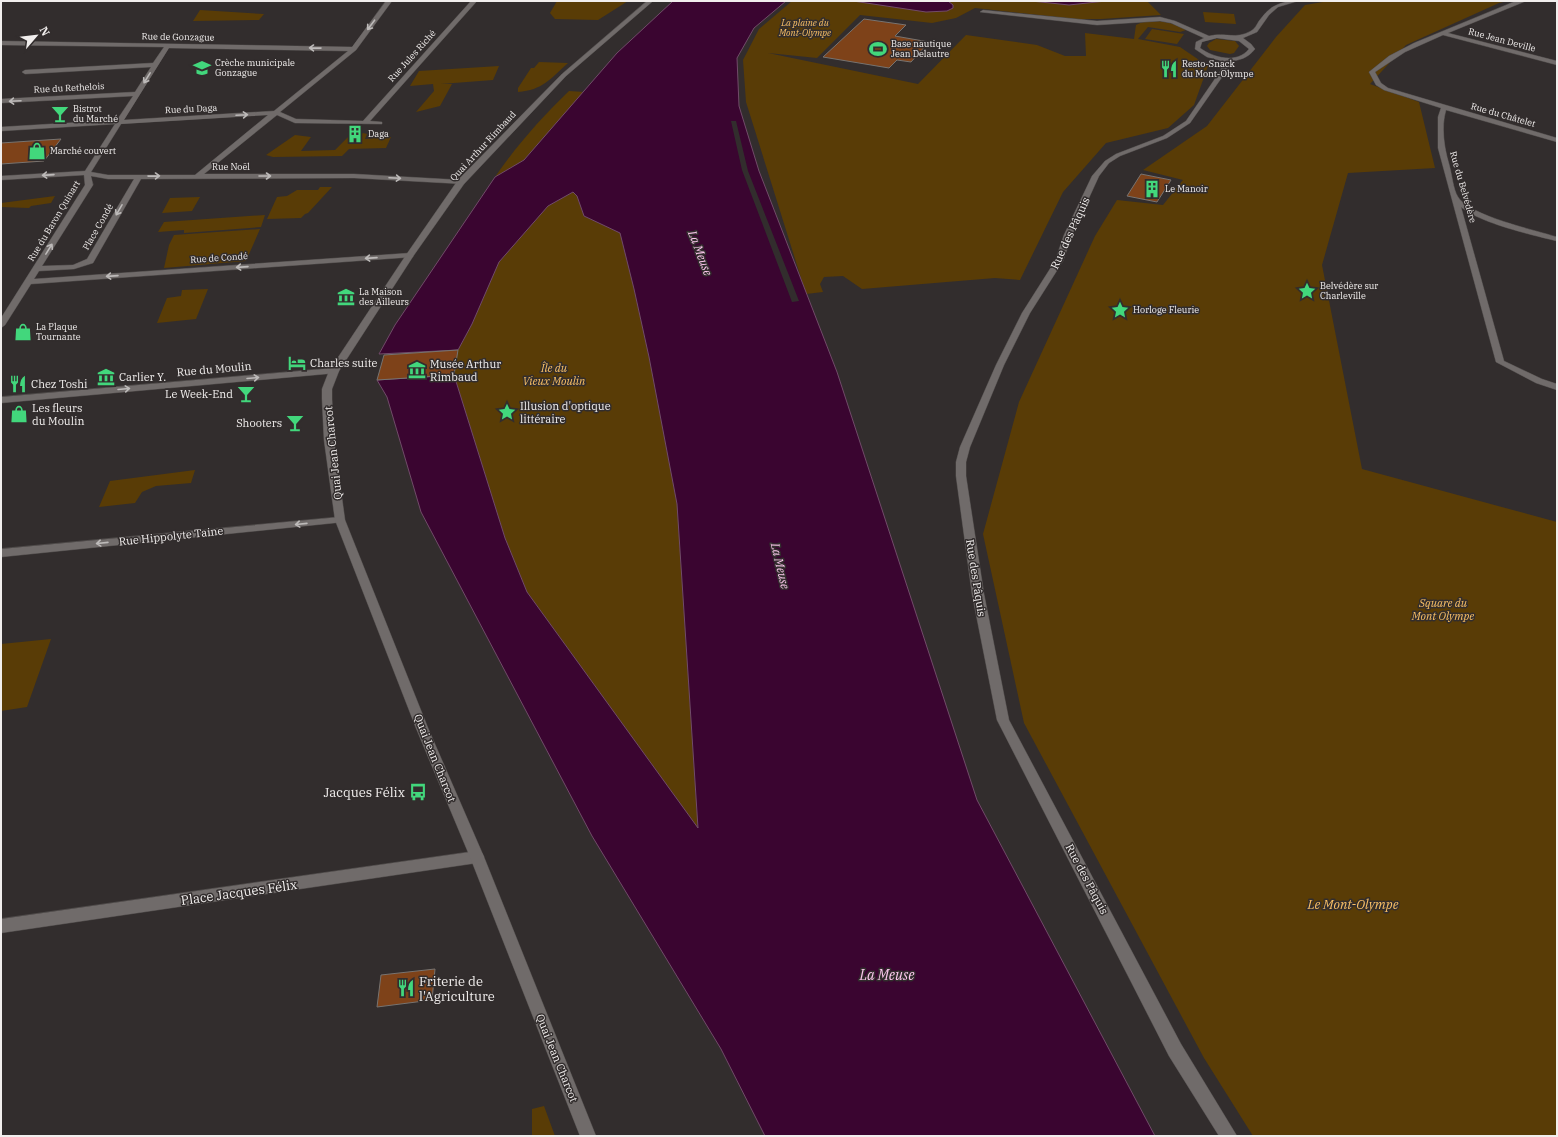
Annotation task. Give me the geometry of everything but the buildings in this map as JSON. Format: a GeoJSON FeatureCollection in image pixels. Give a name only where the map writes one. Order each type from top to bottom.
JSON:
{"type":"FeatureCollection","features":[{"type":"Feature","properties":{"kind":"street"},"geometry":{"type":"LineString","coordinates":[[198,176],[354,49],[389,1]]}},
{"type":"Feature","properties":{"kind":"street","name":"Rue Jules Riché"},"geometry":{"type":"LineString","coordinates":[[364,123],[474,1]]}},
{"type":"Feature","properties":{"kind":"street","name":"Quai Arthur Rimbaud"},"geometry":{"type":"LineString","coordinates":[[334,371],[410,255],[462,182],[564,75],[650,1]]}},
{"type":"Feature","properties":{"kind":"street"},"geometry":{"type":"LineString","coordinates":[[1238,38],[1255,31],[1267,14],[1276,6],[1295,1]]}},
{"type":"Feature","properties":{"kind":"street"},"geometry":{"type":"LineString","coordinates":[[1444,107],[1386,89],[1378,84],[1372,72],[1384,62],[1443,33],[1506,6],[1523,1]]}},
{"type":"Feature","properties":{"kind":"street"},"geometry":{"type":"LineString","coordinates":[[984,12],[1098,23],[1160,19],[1173,22],[1208,38]]}},
{"type":"Feature","properties":{"kind":"street","name":"Rue Jean Deville"},"geometry":{"type":"LineString","coordinates":[[1443,33],[1557,63]]}},
{"type":"Feature","properties":{"kind":"street"},"geometry":{"type":"LineString","coordinates":[[1217,36],[1238,38],[1250,45],[1252,49],[1250,52],[1239,58],[1225,59],[1204,53],[1197,48],[1198,43],[1208,38],[1217,36]]}},
{"type":"Feature","properties":{"kind":"street","name":"Rue de Gonzague"},"geometry":{"type":"LineString","coordinates":[[1,43],[354,49]]}},
{"type":"Feature","properties":{"kind":"street","name":"Rue du Baron Quinart"},"geometry":{"type":"LineString","coordinates":[[1,325],[4,314],[36,270],[89,185],[87,173],[168,45]]}},
{"type":"Feature","properties":{"kind":"street","name":"Rue des Pâquis"},"geometry":{"type":"LineString","coordinates":[[1225,59],[1224,70],[1188,122],[1165,137],[1118,155],[1107,162],[1096,176],[1068,235],[1059,261],[1026,313],[1000,365],[965,447],[961,462],[961,476],[978,594],[1003,720],[1175,1050],[1229,1136]]}},
{"type":"Feature","properties":{"kind":"street"},"geometry":{"type":"LineString","coordinates":[[24,72],[156,65]]}},
{"type":"Feature","properties":{"kind":"street","name":"Rue du Rethelois"},"geometry":{"type":"LineString","coordinates":[[1,101],[138,94]]}},
{"type":"Feature","properties":{"kind":"street","name":"Rue du Châtelet"},"geometry":{"type":"LineString","coordinates":[[1444,107],[1557,140]]}},
{"type":"Feature","properties":{"kind":"street","name":"Rue du Belvédère"},"geometry":{"type":"LineString","coordinates":[[1444,107],[1441,117],[1442,148],[1500,362],[1539,381],[1557,387]]}},
{"type":"Feature","properties":{"kind":"street","name":"Rue du Daga"},"geometry":{"type":"LineString","coordinates":[[1,129],[277,113],[295,121],[380,123]]}},
{"type":"Feature","properties":{"kind":"street","name":"Rue Noël"},"geometry":{"type":"LineString","coordinates":[[1,178],[87,173],[108,177],[354,176],[462,182]]}},
{"type":"Feature","properties":{"kind":"street","name":"Place Condé"},"geometry":{"type":"LineString","coordinates":[[36,270],[74,267],[90,261],[139,177]]}},
{"type":"Feature","properties":{"kind":"street"},"geometry":{"type":"LineString","coordinates":[[1455,198],[1469,210],[1493,220],[1557,239]]}},
{"type":"Feature","properties":{"kind":"street","name":"Rue de Condé"},"geometry":{"type":"LineString","coordinates":[[28,282],[410,255]]}},
{"type":"Feature","properties":{"kind":"street","name":"Rue du Moulin"},"geometry":{"type":"LineString","coordinates":[[1,400],[334,371]]}},
{"type":"Feature","properties":{"kind":"street","name":"Quai Jean Charcot"},"geometry":{"type":"LineString","coordinates":[[334,371],[327,389],[327,399],[329,440],[340,520],[422,728],[477,857],[588,1136]]}},
{"type":"Feature","properties":{"kind":"street","name":"Rue Hippolyte Taine"},"geometry":{"type":"LineString","coordinates":[[1,553],[340,520]]}},
{"type":"Feature","properties":{"kind":"street","name":"Place Jacques Félix"},"geometry":{"type":"LineString","coordinates":[[1,926],[477,857]]}},
{"type":"Feature","properties":{"kind":"green space"},"geometry":{"type":"Polygon","coordinates":[[[557,1],[628,1],[598,20],[555,19],[550,13],[557,1]]]}},
{"type":"Feature","properties":{"kind":"green space","name":"La plaine du Mont-Olympe"},"geometry":{"type":"Polygon","coordinates":[[[792,1],[1147,1],[1161,15],[1101,19],[1075,19],[975,8],[956,18],[932,23],[860,15],[817,58],[768,53],[918,84],[966,35],[1037,45],[1065,56],[1086,56],[1085,33],[1134,39],[1136,25],[1148,21],[1161,21],[1186,30],[1180,32],[1148,27],[1138,39],[1180,47],[1208,66],[1194,105],[1168,128],[1106,143],[1063,192],[1020,280],[995,278],[862,289],[843,276],[824,277],[820,284],[823,292],[806,294],[746,102],[743,60],[759,29],[792,1]]]}},
{"type":"Feature","properties":{"kind":"green space","name":"Le Mont-Olympe"},"geometry":{"type":"Polygon","coordinates":[[[1329,1],[1508,1],[1499,3],[1406,45],[1370,84],[1419,102],[1435,168],[1348,173],[1322,265],[1362,469],[1557,522],[1557,1136],[1253,1136],[1204,1058],[1024,723],[983,534],[1019,402],[1095,236],[1117,200],[1163,205],[1183,180],[1143,170],[1207,126],[1276,37],[1305,5],[1329,1]]]}},
{"type":"Feature","properties":{"kind":"green space"},"geometry":{"type":"Polygon","coordinates":[[[200,10],[264,14],[259,20],[193,21],[200,10]]]}},
{"type":"Feature","properties":{"kind":"green space"},"geometry":{"type":"Polygon","coordinates":[[[1203,12],[1234,14],[1236,24],[1205,22],[1203,12]]]}},
{"type":"Feature","properties":{"kind":"green space"},"geometry":{"type":"Polygon","coordinates":[[[1152,29],[1184,34],[1177,44],[1145,39],[1152,29]]]}},
{"type":"Feature","properties":{"kind":"green space"},"geometry":{"type":"Polygon","coordinates":[[[1216,39],[1235,41],[1239,46],[1234,53],[1230,54],[1210,50],[1207,46],[1216,39]]]}},
{"type":"Feature","properties":{"kind":"green space"},"geometry":{"type":"Polygon","coordinates":[[[539,62],[568,63],[546,83],[534,89],[518,92],[518,88],[531,68],[534,68],[539,62]]]}},
{"type":"Feature","properties":{"kind":"green space"},"geometry":{"type":"Polygon","coordinates":[[[499,66],[493,80],[441,84],[452,84],[440,106],[416,112],[434,91],[433,84],[410,86],[419,71],[499,66]]]}},
{"type":"Feature","properties":{"kind":"green space"},"geometry":{"type":"Polygon","coordinates":[[[569,91],[584,92],[524,160],[495,177],[530,132],[569,91]]]}},
{"type":"Feature","properties":{"kind":"green space"},"geometry":{"type":"Polygon","coordinates":[[[363,133],[367,134],[365,139],[391,137],[386,148],[349,149],[342,156],[273,157],[266,155],[295,135],[311,137],[301,151],[335,150],[349,136],[359,136],[363,133]]]}},
{"type":"Feature","properties":{"kind":"green space"},"geometry":{"type":"Polygon","coordinates":[[[320,187],[332,187],[308,213],[301,218],[267,219],[277,197],[287,196],[297,190],[318,190],[320,187]]]}},
{"type":"Feature","properties":{"kind":"green space","name":"Île du Vieux Moulin"},"geometry":{"type":"Polygon","coordinates":[[[573,192],[577,196],[584,216],[620,233],[649,357],[677,504],[698,829],[527,592],[505,538],[454,375],[458,350],[472,324],[499,262],[548,206],[573,192]]]}},
{"type":"Feature","properties":{"kind":"green space"},"geometry":{"type":"Polygon","coordinates":[[[55,196],[51,203],[31,206],[29,208],[1,207],[1,203],[55,196]]]}},
{"type":"Feature","properties":{"kind":"green space"},"geometry":{"type":"Polygon","coordinates":[[[200,197],[192,211],[162,213],[170,198],[200,197]]]}},
{"type":"Feature","properties":{"kind":"green space"},"geometry":{"type":"Polygon","coordinates":[[[265,215],[261,227],[184,233],[184,230],[158,232],[164,222],[265,215]]]}},
{"type":"Feature","properties":{"kind":"green space"},"geometry":{"type":"Polygon","coordinates":[[[260,229],[246,261],[164,268],[169,245],[174,235],[260,229]]]}},
{"type":"Feature","properties":{"kind":"green space"},"geometry":{"type":"Polygon","coordinates":[[[208,289],[196,319],[157,323],[167,298],[181,296],[182,290],[208,289]]]}},
{"type":"Feature","properties":{"kind":"green space"},"geometry":{"type":"Polygon","coordinates":[[[195,470],[191,483],[156,486],[142,492],[135,503],[99,507],[110,481],[195,470]]]}},
{"type":"Feature","properties":{"kind":"green space"},"geometry":{"type":"Polygon","coordinates":[[[51,639],[27,707],[1,711],[1,644],[51,639]]]}},
{"type":"Feature","properties":{"kind":"green space"},"geometry":{"type":"Polygon","coordinates":[[[544,1106],[555,1136],[532,1136],[532,1109],[544,1106]]]}},
{"type":"Feature","properties":{"kind":"water","name":"La Meuse"},"geometry":{"type":"Polygon","coordinates":[[[673,1],[786,1],[754,28],[737,58],[739,106],[759,171],[837,372],[977,800],[1155,1136],[765,1136],[721,1049],[592,836],[421,512],[387,397],[377,380],[454,375],[505,538],[527,592],[698,828],[677,504],[649,357],[620,233],[584,216],[577,196],[573,192],[548,206],[499,262],[472,324],[458,350],[379,354],[395,325],[495,177],[524,160],[617,53],[673,1]]]}},
{"type":"Feature","properties":{"kind":"water"},"geometry":{"type":"Polygon","coordinates":[[[853,1],[948,1],[953,5],[953,8],[947,11],[926,12],[853,1]]]}},
{"type":"Feature","properties":{"kind":"water"},"geometry":{"type":"Polygon","coordinates":[[[1031,1],[1106,1],[1069,5],[1031,1]]]}},
{"type":"Feature","properties":{"kind":"pier"},"geometry":{"type":"Polygon","coordinates":[[[731,121],[736,121],[748,171],[799,301],[792,302],[742,170],[731,121]]]}},
{"type":"Feature","properties":{"kind":"place","name":"Base nautique Jean Delautre"},"geometry":{"type":"Point","coordinates":[878,49]}},
{"type":"Feature","properties":{"kind":"place","name":"Crèche municipale Gonzague"},"geometry":{"type":"Point","coordinates":[202,68]}},
{"type":"Feature","properties":{"kind":"place","name":"Resto-Snack du Mont-Olympe"},"geometry":{"type":"Point","coordinates":[1169,69]}},
{"type":"Feature","properties":{"kind":"place","name":"Bistrot du Marché"},"geometry":{"type":"Point","coordinates":[60,114]}},
{"type":"Feature","properties":{"kind":"place","name":"Daga"},"geometry":{"type":"Point","coordinates":[355,134]}},
{"type":"Feature","properties":{"kind":"place","name":"Marché couvert"},"geometry":{"type":"Point","coordinates":[37,151]}},
{"type":"Feature","properties":{"kind":"place","name":"Le Manoir"},"geometry":{"type":"Point","coordinates":[1152,189]}},
{"type":"Feature","properties":{"kind":"place","name":"Belvédère sur Charleville"},"geometry":{"type":"Point","coordinates":[1307,291]}},
{"type":"Feature","properties":{"kind":"place","name":"La Maison des Ailleurs"},"geometry":{"type":"Point","coordinates":[346,297]}},
{"type":"Feature","properties":{"kind":"place","name":"Horloge Fleurie"},"geometry":{"type":"Point","coordinates":[1120,310]}},
{"type":"Feature","properties":{"kind":"place","name":"La Plaque Tournante"},"geometry":{"type":"Point","coordinates":[23,332]}},
{"type":"Feature","properties":{"kind":"place","name":"Charles suite"},"geometry":{"type":"Point","coordinates":[297,363]}},
{"type":"Feature","properties":{"kind":"place","name":"Musée Arthur Rimbaud"},"geometry":{"type":"Point","coordinates":[417,370]}},
{"type":"Feature","properties":{"kind":"place","name":"Carlier Y."},"geometry":{"type":"Point","coordinates":[106,377]}},
{"type":"Feature","properties":{"kind":"place","name":"Chez Toshi"},"geometry":{"type":"Point","coordinates":[18,384]}},
{"type":"Feature","properties":{"kind":"place","name":"Le Week-End"},"geometry":{"type":"Point","coordinates":[246,394]}},
{"type":"Feature","properties":{"kind":"place","name":"Illusion d'optique littéraire"},"geometry":{"type":"Point","coordinates":[507,412]}},
{"type":"Feature","properties":{"kind":"place","name":"Les fleurs du Moulin"},"geometry":{"type":"Point","coordinates":[19,414]}},
{"type":"Feature","properties":{"kind":"place","name":"Shooters"},"geometry":{"type":"Point","coordinates":[295,423]}},
{"type":"Feature","properties":{"kind":"place","name":"Jacques Félix"},"geometry":{"type":"Point","coordinates":[418,792]}},
{"type":"Feature","properties":{"kind":"place","name":"Friterie de l'Agriculture"},"geometry":{"type":"Point","coordinates":[406,988]}},
{"type":"Feature","properties":{"kind":"park label","name":"Square du Mont Olympe"},"geometry":{"type":"Point","coordinates":[1443,609]}}]}
